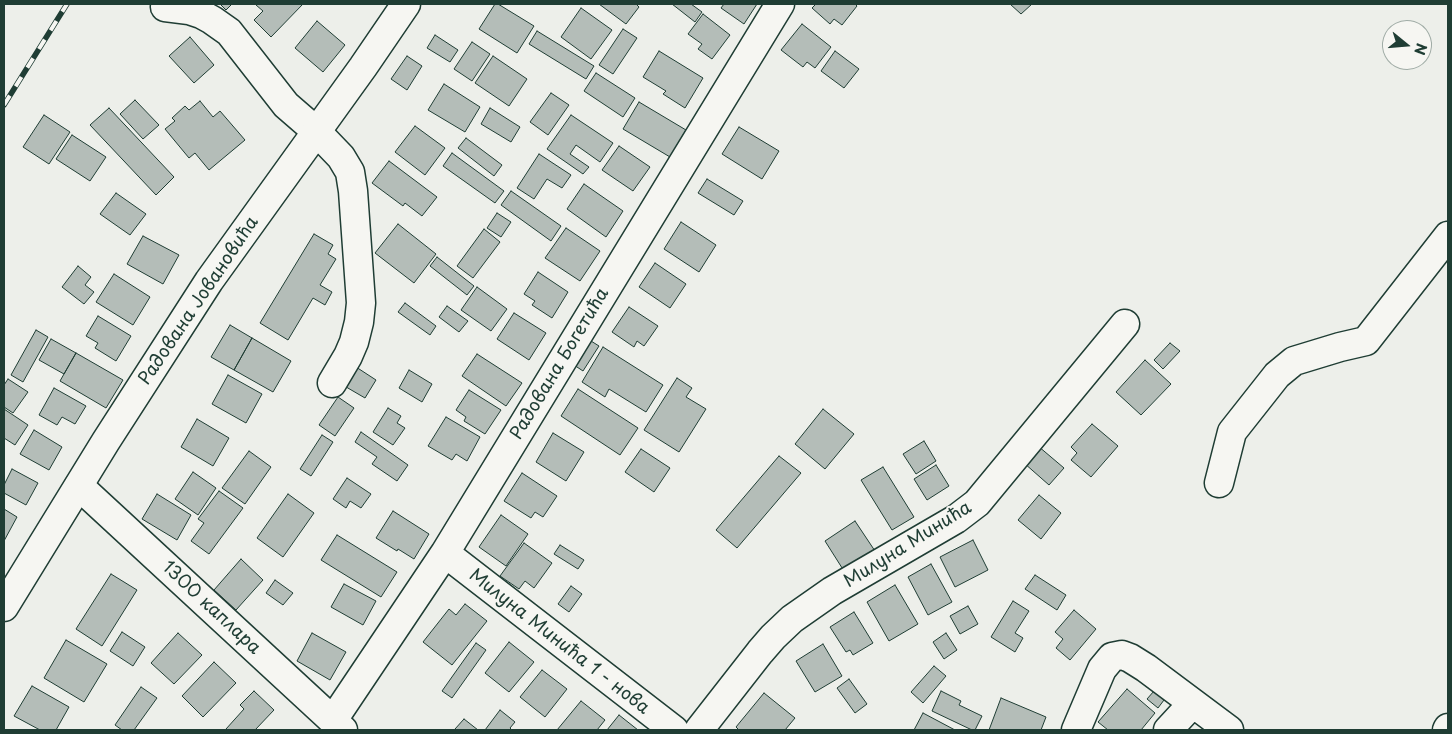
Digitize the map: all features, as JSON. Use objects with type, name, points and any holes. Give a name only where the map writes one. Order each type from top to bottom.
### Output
[{"type":"street","name":"Радована Јовановића","points":[[4,607],[209,281],[406,4]]},
{"type":"street","name":"Радована Богетића","points":[[338,725],[780,4]]},
{"type":"street","points":[[165,7],[195,12],[223,27],[286,105],[341,157],[350,172],[361,303],[354,342],[332,383]]},
{"type":"street","points":[[1219,484],[1232,432],[1277,375],[1294,360],[1366,341],[1448,236]]},
{"type":"street","name":"Милуна Минића","points":[[699,730],[764,647],[792,619],[832,591],[956,519],[977,503],[1125,324]]},
{"type":"street","name":"1300 каплара","points":[[79,486],[338,725]]},
{"type":"street","name":"Милуна Минића 1 - нова","points":[[445,553],[674,730]]},
{"type":"street","points":[[1076,730],[1102,669],[1112,657],[1122,655],[1146,668],[1229,730]]},
{"type":"street","points":[[1168,730],[1192,704]]},
{"type":"building","points":[[220,4],[232,4],[226,10]]},
{"type":"building","points":[[257,4],[303,4],[271,37],[254,20],[263,11]]},
{"type":"building","points":[[495,4],[534,26],[517,53],[479,29]]},
{"type":"building","points":[[599,4],[636,4],[639,7],[626,24]]},
{"type":"building","points":[[672,4],[691,4],[702,12],[695,22]]},
{"type":"building","points":[[724,4],[757,4],[744,24],[721,8]]},
{"type":"building","points":[[816,4],[855,4],[857,6],[842,25],[834,19],[830,24],[812,8]]},
{"type":"building","points":[[1010,4],[1032,4],[1021,14]]},
{"type":"building","points":[[581,8],[612,30],[591,59],[561,37]]},
{"type":"building","points":[[703,14],[730,35],[712,59],[698,49],[702,44],[688,34]]},
{"type":"building","points":[[317,21],[345,45],[323,72],[295,48]]},
{"type":"building","points":[[802,24],[831,47],[815,68],[807,62],[803,67],[781,50]]},
{"type":"building","points":[[623,29],[637,38],[613,74],[599,65]]},
{"type":"building","points":[[537,31],[594,66],[586,79],[529,44]]},
{"type":"building","points":[[435,35],[458,50],[450,62],[427,48]]},
{"type":"building","points":[[190,37],[214,65],[194,83],[169,56]]},
{"type":"building","points":[[472,42],[490,54],[472,81],[454,69]]},
{"type":"building","points":[[659,51],[703,78],[685,108],[663,94],[666,91],[643,77]]},
{"type":"building","points":[[835,51],[859,69],[844,88],[821,71]]},
{"type":"building","points":[[407,56],[422,66],[407,90],[391,79]]},
{"type":"building","points":[[493,56],[527,79],[509,106],[475,83]]},
{"type":"building","points":[[596,73],[635,98],[623,117],[584,91]]},
{"type":"building","points":[[444,84],[480,107],[465,132],[428,110]]},
{"type":"building","points":[[551,93],[569,105],[548,135],[530,122]]},
{"type":"building","points":[[135,100],[159,125],[143,139],[120,114]]},
{"type":"building","points":[[200,101],[213,117],[220,111],[245,140],[209,170],[195,153],[189,158],[165,129],[175,121],[172,118],[185,106],[189,110]]},
{"type":"building","points":[[639,102],[686,130],[670,157],[623,129]]},
{"type":"building","points":[[109,108],[174,177],[156,195],[90,125]]},
{"type":"building","points":[[490,108],[520,127],[511,142],[481,124]]},
{"type":"building","points":[[44,115],[70,132],[49,164],[23,147]]},
{"type":"building","points":[[571,115],[613,143],[600,162],[576,145],[570,154],[589,167],[583,174],[547,149]]},
{"type":"building","points":[[415,126],[445,148],[425,175],[395,152]]},
{"type":"building","points":[[739,127],[779,151],[762,179],[722,154]]},
{"type":"building","points":[[72,135],[106,157],[90,181],[56,159]]},
{"type":"building","points":[[466,138],[502,165],[494,176],[458,148]]},
{"type":"building","points":[[619,146],[650,167],[633,191],[602,170]]},
{"type":"building","points":[[452,153],[504,191],[495,203],[443,166]]},
{"type":"building","points":[[539,154],[571,175],[562,188],[547,179],[534,199],[517,188]]},
{"type":"building","points":[[389,161],[437,197],[422,216],[405,203],[403,206],[372,183]]},
{"type":"building","points":[[707,179],[743,201],[734,215],[698,193]]},
{"type":"building","points":[[584,184],[623,211],[606,237],[567,209]]},
{"type":"building","points":[[511,191],[561,226],[551,241],[501,205]]},
{"type":"building","points":[[116,193],[146,214],[130,235],[100,214]]},
{"type":"building","points":[[497,213],[511,222],[501,237],[487,228]]},
{"type":"building","points":[[681,222],[716,245],[699,272],[664,249]]},
{"type":"building","points":[[398,224],[436,254],[414,283],[375,253]]},
{"type":"building","points":[[566,228],[600,251],[580,281],[545,258]]},
{"type":"building","points":[[484,229],[500,242],[473,278],[457,266]]},
{"type":"building","points":[[314,234],[333,245],[328,254],[336,259],[320,285],[332,292],[325,305],[313,298],[288,340],[260,323]]},
{"type":"building","points":[[143,236],[179,255],[163,284],[127,264]]},
{"type":"building","points":[[437,257],[474,286],[467,295],[430,266]]},
{"type":"building","points":[[655,263],[686,284],[670,308],[639,287]]},
{"type":"building","points":[[78,266],[91,277],[85,285],[94,292],[84,304],[62,287]]},
{"type":"building","points":[[538,272],[568,292],[552,318],[532,305],[535,301],[524,294]]},
{"type":"building","points":[[114,274],[150,297],[133,325],[96,302]]},
{"type":"building","points":[[477,287],[507,309],[491,331],[461,310]]},
{"type":"building","points":[[405,303],[436,326],[430,335],[398,312]]},
{"type":"building","points":[[447,306],[468,321],[459,332],[439,317]]},
{"type":"building","points":[[629,307],[658,326],[644,346],[637,341],[634,347],[612,332]]},
{"type":"building","points":[[514,313],[546,333],[529,360],[497,339]]},
{"type":"building","points":[[98,316],[131,336],[116,361],[95,348],[98,343],[86,336]]},
{"type":"building","points":[[230,325],[252,338],[234,370],[211,357]]},
{"type":"building","points":[[36,330],[48,337],[23,382],[11,375]]},
{"type":"building","points":[[252,338],[291,361],[273,392],[234,370]]},
{"type":"building","points":[[51,339],[76,353],[64,374],[39,360]]},
{"type":"building","points":[[591,341],[599,346],[583,371],[574,365]]},
{"type":"building","points":[[1170,343],[1180,351],[1163,369],[1154,360]]},
{"type":"building","points":[[603,347],[663,385],[646,412],[609,389],[605,397],[582,382]]},
{"type":"building","points":[[76,353],[123,380],[106,408],[60,381]]},
{"type":"building","points":[[477,354],[522,383],[506,406],[462,376]]},
{"type":"building","points":[[1145,360],[1171,384],[1141,415],[1116,392]]},
{"type":"building","points":[[353,365],[376,380],[365,398],[341,384]]},
{"type":"building","points":[[409,370],[432,384],[422,402],[399,388]]},
{"type":"building","points":[[228,375],[262,394],[246,423],[212,404]]},
{"type":"building","points":[[677,378],[692,388],[686,397],[706,409],[679,452],[644,430]]},
{"type":"building","points":[[8,379],[28,392],[13,413],[4,407],[4,385]]},
{"type":"building","points":[[54,388],[86,406],[75,424],[62,417],[57,425],[39,415]]},
{"type":"building","points":[[578,389],[638,428],[620,455],[561,416]]},
{"type":"building","points":[[469,390],[501,410],[485,434],[464,421],[466,417],[456,410]]},
{"type":"building","points":[[338,397],[354,408],[335,436],[319,425]]},
{"type":"building","points":[[388,408],[401,416],[397,423],[405,428],[393,445],[373,432]]},
{"type":"building","points":[[4,409],[28,425],[15,445],[4,438]]},
{"type":"building","points":[[823,409],[854,434],[825,469],[795,444]]},
{"type":"building","points":[[446,417],[480,437],[467,461],[456,454],[452,460],[428,446]]},
{"type":"building","points":[[197,419],[229,438],[213,466],[181,447]]},
{"type":"building","points":[[1092,424],[1118,446],[1091,477],[1071,460],[1077,453],[1071,447]]},
{"type":"building","points":[[34,430],[62,447],[49,470],[20,454]]},
{"type":"building","points":[[361,432],[408,465],[397,481],[372,464],[377,457],[355,442]]},
{"type":"building","points":[[553,433],[584,452],[566,481],[536,462]]},
{"type":"building","points":[[322,435],[333,442],[311,476],[300,469]]},
{"type":"building","points":[[924,441],[936,461],[916,474],[903,454]]},
{"type":"building","points":[[1038,446],[1064,468],[1049,485],[1024,463]]},
{"type":"building","points":[[641,449],[670,468],[654,492],[625,472]]},
{"type":"building","points":[[249,451],[271,467],[245,504],[222,488]]},
{"type":"building","points":[[779,456],[801,473],[737,548],[716,530]]},
{"type":"building","points":[[936,465],[949,486],[927,500],[914,479]]},
{"type":"building","points":[[883,467],[914,517],[892,530],[861,480]]},
{"type":"building","points":[[12,469],[38,483],[26,505],[4,493],[4,485]]},
{"type":"building","points":[[193,472],[216,488],[198,515],[175,499]]},
{"type":"building","points":[[522,473],[557,496],[543,517],[535,512],[531,518],[504,501]]},
{"type":"building","points":[[347,478],[371,494],[361,508],[350,501],[346,508],[333,499]]},
{"type":"building","points":[[219,491],[243,508],[209,554],[191,541],[204,523],[198,519]]},
{"type":"building","points":[[157,494],[191,515],[177,540],[142,519]]},
{"type":"building","points":[[288,494],[314,513],[283,557],[257,538]]},
{"type":"building","points":[[1039,495],[1061,513],[1041,539],[1018,520]]},
{"type":"building","points":[[4,509],[17,517],[4,541]]},
{"type":"building","points":[[393,511],[429,534],[414,559],[376,538]]},
{"type":"building","points":[[501,515],[528,534],[506,566],[479,547]]},
{"type":"building","points":[[855,521],[875,551],[844,571],[825,541]]},
{"type":"building","points":[[337,535],[397,572],[381,597],[321,560]]},
{"type":"building","points":[[973,540],[988,570],[955,587],[940,557]]},
{"type":"building","points":[[524,543],[552,563],[534,588],[525,581],[519,589],[500,576]]},
{"type":"building","points":[[560,545],[584,560],[578,569],[554,554]]},
{"type":"building","points":[[241,559],[263,580],[236,610],[214,590]]},
{"type":"building","points":[[931,564],[952,602],[928,615],[908,577]]},
{"type":"building","points":[[111,574],[137,590],[102,646],[76,629]]},
{"type":"building","points":[[1035,575],[1066,595],[1057,610],[1025,589]]},
{"type":"building","points":[[275,580],[293,593],[283,605],[266,593]]},
{"type":"building","points":[[344,584],[376,601],[363,625],[331,607]]},
{"type":"building","points":[[895,585],[918,624],[889,641],[867,602]]},
{"type":"building","points":[[571,586],[582,594],[569,612],[558,604]]},
{"type":"building","points":[[1013,601],[1029,611],[1015,633],[1023,638],[1015,652],[991,637]]},
{"type":"building","points":[[465,604],[487,621],[452,665],[423,642],[449,609],[456,615]]},
{"type":"building","points":[[968,606],[978,624],[960,634],[950,616]]},
{"type":"building","points":[[1074,610],[1096,629],[1070,660],[1056,648],[1063,639],[1055,632]]},
{"type":"building","points":[[854,612],[873,643],[853,655],[850,650],[846,652],[830,627]]},
{"type":"building","points":[[122,632],[145,647],[133,666],[110,651]]},
{"type":"building","points":[[178,633],[202,655],[174,684],[151,663]]},
{"type":"building","points":[[312,633],[346,652],[330,680],[297,661]]},
{"type":"building","points":[[946,633],[957,650],[944,659],[933,642]]},
{"type":"building","points":[[66,640],[107,664],[84,702],[44,678]]},
{"type":"building","points":[[509,642],[534,662],[509,692],[485,673]]},
{"type":"building","points":[[476,643],[486,650],[452,698],[442,691]]},
{"type":"building","points":[[823,644],[842,676],[815,692],[796,661]]},
{"type":"building","points":[[214,662],[236,683],[203,717],[182,696]]},
{"type":"building","points":[[934,666],[946,676],[923,703],[911,692]]},
{"type":"building","points":[[542,670],[567,689],[545,717],[520,697]]},
{"type":"building","points":[[849,679],[867,704],[855,713],[837,688]]},
{"type":"building","points":[[32,686],[69,707],[56,730],[40,730],[14,716]]},
{"type":"building","points":[[141,687],[157,698],[134,730],[122,730],[115,725]]},
{"type":"building","points":[[1127,689],[1155,713],[1141,730],[1108,730],[1098,722]]},
{"type":"building","points":[[254,691],[274,710],[255,730],[227,730],[244,709],[240,705]]},
{"type":"building","points":[[941,691],[961,701],[959,705],[982,716],[975,730],[932,711]]},
{"type":"building","points":[[1154,691],[1164,700],[1158,708],[1147,699]]},
{"type":"building","points":[[764,693],[795,718],[785,730],[739,730],[736,727]]},
{"type":"building","points":[[1001,698],[1046,717],[1041,730],[989,730]]},
{"type":"building","points":[[581,701],[605,720],[597,730],[557,730]]},
{"type":"building","points":[[500,710],[515,722],[510,728],[512,730],[485,730]]},
{"type":"building","points":[[923,713],[955,730],[914,730]]},
{"type":"building","points":[[619,715],[638,730],[607,730]]},
{"type":"building","points":[[464,719],[478,730],[455,729]]},
{"type":"railway","points":[[4,105],[67,4]]}]
